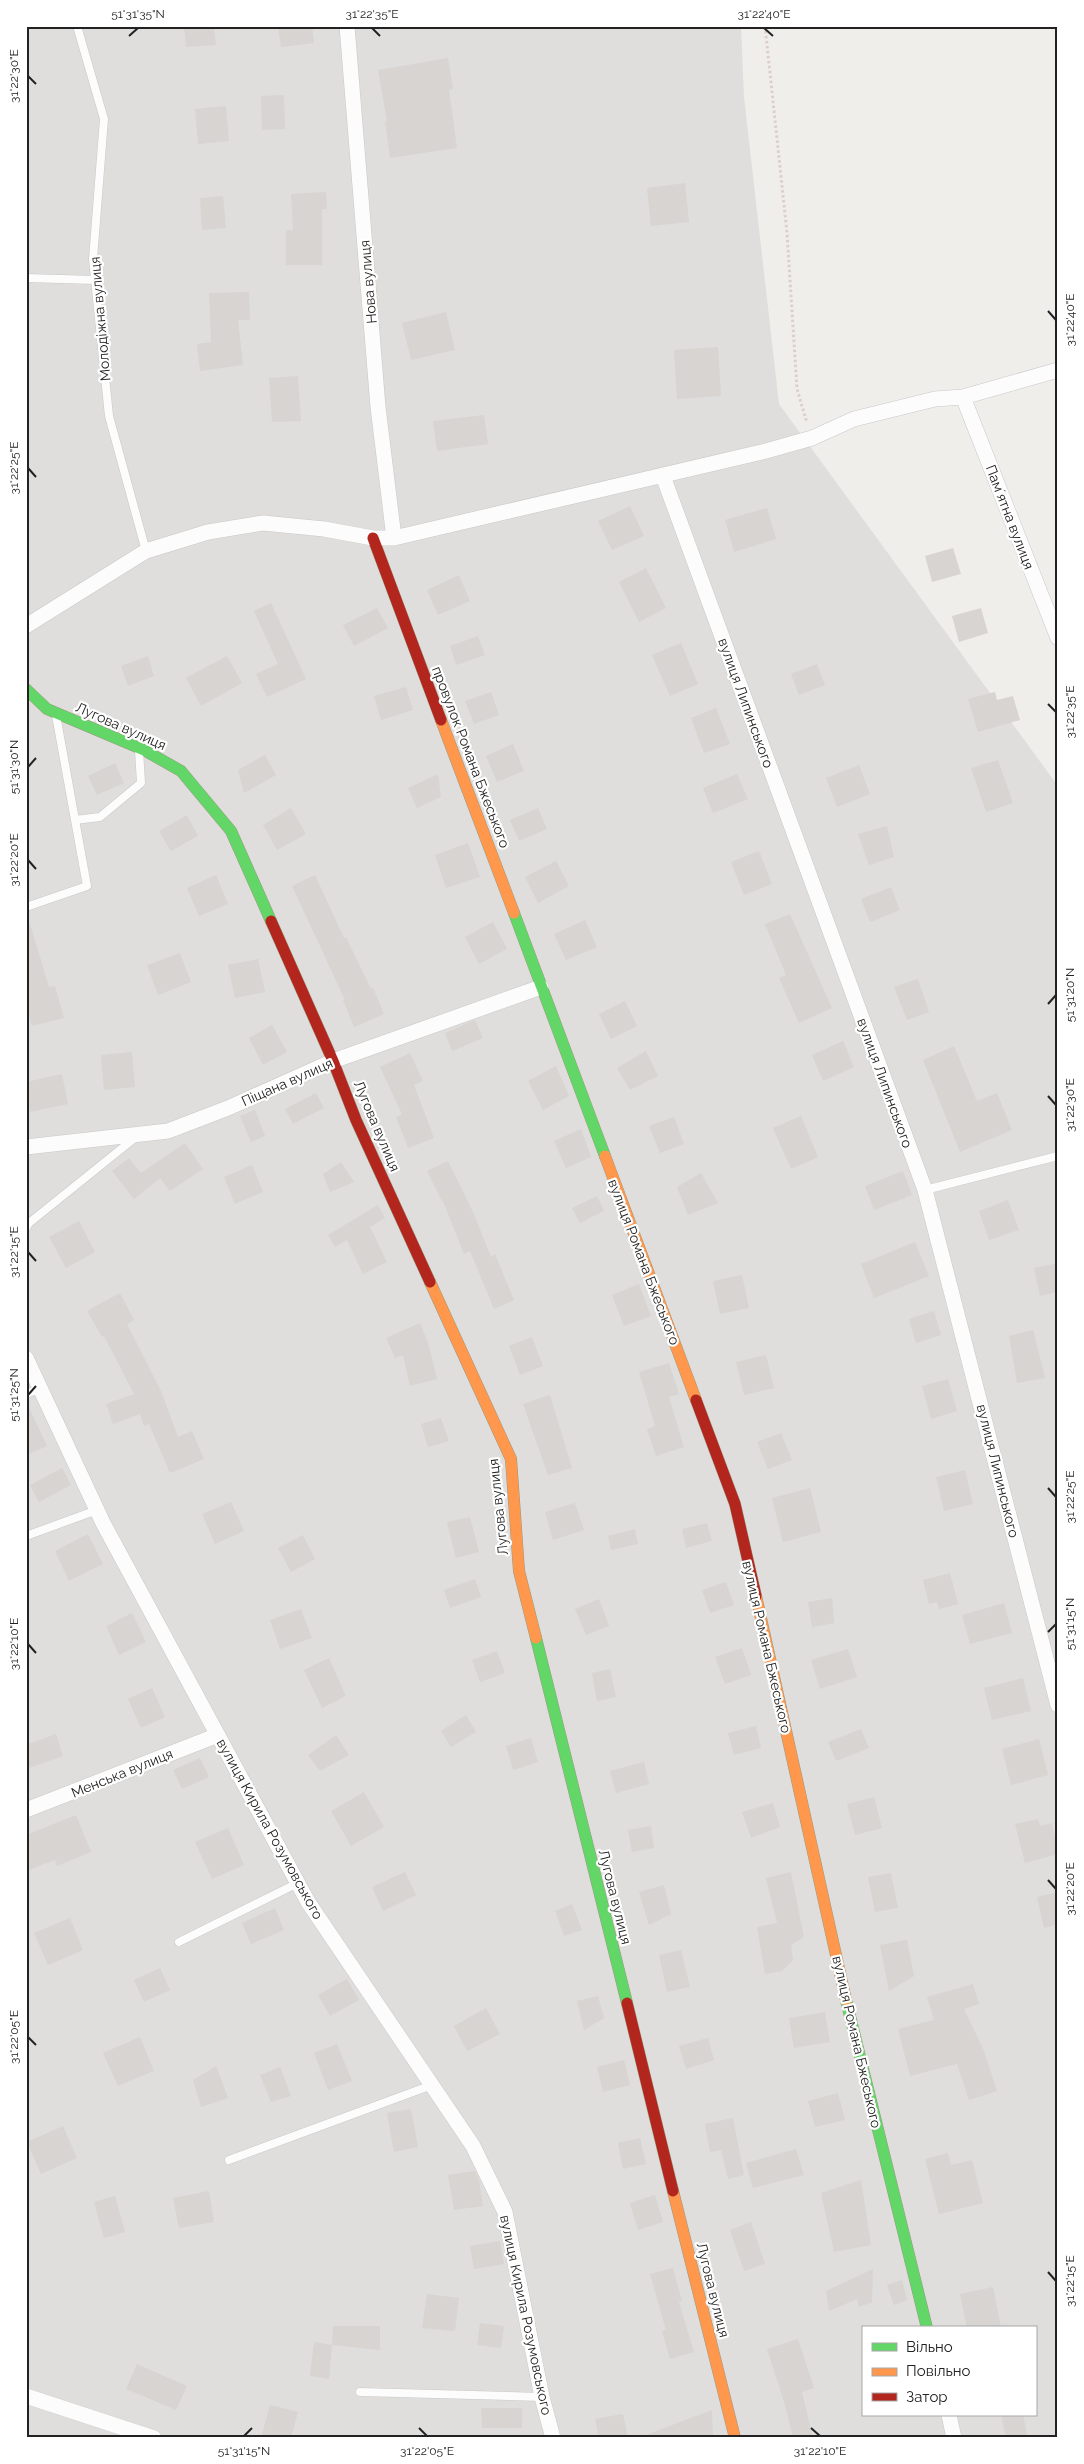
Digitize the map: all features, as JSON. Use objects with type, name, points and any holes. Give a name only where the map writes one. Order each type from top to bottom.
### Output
[{"type":"street","name":"Нова вулиця","points":[[347,26],[378,407],[394,538]]},
{"type":"street","points":[[26,626],[146,551],[208,532],[263,523],[324,529],[373,538],[394,538],[663,476],[812,438],[854,420],[935,399],[963,397],[1058,370]]},
{"type":"street","name":"Памʼятна вулиця","points":[[963,397],[1058,638]]},
{"type":"street","name":"вулиця Липинського","points":[[663,476],[925,1190],[1058,1705]]},
{"type":"street","name":"провулок Романа Бжеського","points":[[373,538],[541,987]]},
{"type":"street","name":"Лугова вулиця","points":[[26,688],[47,709],[56,714],[139,748],[181,772],[230,831],[333,1061],[356,1120],[510,1459],[519,1571],[735,2438]]},
{"type":"street","name":"Піщана вулиця","points":[[26,1147],[140,1134],[176,1127],[228,1108],[333,1061],[541,987]]},
{"type":"street","name":"вулиця Романа Бжеського","points":[[541,987],[735,1504],[864,2078],[926,2326]]},
{"type":"street","name":"вулиця Кирила Розумовського","points":[[26,1358],[97,1510],[308,1902],[473,2146],[505,2212],[542,2397],[553,2438]]},
{"type":"street","name":"Менська вулиця","points":[[26,1810],[218,1735]]},
{"type":"street","points":[[26,2396],[154,2438]]},
{"type":"street","points":[[949,2416],[954,2438]]},
{"type":"lane","name":"Молодіжна вулиця","points":[[77,26],[104,119],[93,259],[109,416],[146,551]]},
{"type":"lane","points":[[26,278],[95,280]]},
{"type":"lane","points":[[26,907],[87,886],[56,714]]},
{"type":"lane","points":[[75,820],[100,817],[141,783],[139,748]]},
{"type":"lane","points":[[26,1228],[28,1223],[140,1134]]},
{"type":"lane","points":[[925,1190],[1058,1156]]},
{"type":"lane","points":[[26,1394],[41,1388]]},
{"type":"lane","points":[[26,1536],[97,1510]]},
{"type":"lane","points":[[179,1942],[298,1883]]},
{"type":"lane","points":[[229,2160],[432,2085]]},
{"type":"lane","points":[[360,2392],[542,2397]]},
{"type":"path","points":[[765,26],[787,233],[797,389],[812,438]]},
{"type":"shaded area","points":[[26,26],[741,26],[744,97],[779,404],[1058,786],[1058,2438],[26,2438]]},
{"type":"building","points":[[184,26],[214,26],[216,45],[186,47]]},
{"type":"building","points":[[278,26],[312,26],[314,43],[281,47]]},
{"type":"building","points":[[448,58],[453,89],[449,90],[457,148],[390,158],[385,121],[387,121],[378,70]]},
{"type":"building","points":[[284,95],[285,129],[262,130],[261,96]]},
{"type":"building","points":[[226,106],[229,141],[198,144],[195,109]]},
{"type":"building","points":[[685,183],[689,222],[651,226],[647,188]]},
{"type":"building","points":[[326,192],[327,209],[322,209],[322,265],[286,265],[286,230],[293,230],[291,194]]},
{"type":"building","points":[[223,196],[226,228],[202,230],[200,198]]},
{"type":"building","points":[[249,292],[250,320],[238,320],[243,365],[200,371],[197,344],[211,342],[209,293]]},
{"type":"building","points":[[446,312],[455,350],[411,360],[402,323]]},
{"type":"building","points":[[718,347],[721,396],[677,399],[674,350]]},
{"type":"building","points":[[298,376],[301,421],[272,422],[269,378]]},
{"type":"building","points":[[484,415],[488,444],[437,451],[433,421]]},
{"type":"building","points":[[630,506],[644,536],[612,550],[598,521]]},
{"type":"building","points":[[767,508],[776,539],[734,552],[725,520]]},
{"type":"building","points":[[953,548],[961,574],[932,582],[925,556]]},
{"type":"building","points":[[646,568],[666,608],[639,622],[619,582]]},
{"type":"building","points":[[459,575],[470,601],[438,615],[427,590]]},
{"type":"building","points":[[271,603],[306,679],[267,697],[256,674],[278,664],[254,611]]},
{"type":"building","points":[[377,608],[388,628],[354,646],[343,625]]},
{"type":"building","points":[[981,608],[988,633],[959,642],[952,616]]},
{"type":"building","points":[[478,636],[485,655],[456,665],[450,646]]},
{"type":"building","points":[[681,643],[698,684],[670,696],[652,655]]},
{"type":"building","points":[[148,656],[154,676],[128,686],[121,666]]},
{"type":"building","points":[[227,656],[242,683],[201,706],[186,678]]},
{"type":"building","points":[[817,664],[825,685],[799,695],[791,674]]},
{"type":"building","points":[[406,687],[413,710],[381,720],[374,696]]},
{"type":"building","points":[[491,692],[499,715],[474,724],[465,701]]},
{"type":"building","points":[[995,692],[997,700],[1013,696],[1020,720],[978,732],[968,699]]},
{"type":"building","points":[[716,708],[730,744],[704,753],[691,718]]},
{"type":"building","points":[[513,744],[524,771],[497,782],[486,756]]},
{"type":"building","points":[[265,755],[276,775],[244,793],[238,770]]},
{"type":"building","points":[[998,760],[1013,803],[986,812],[971,768]]},
{"type":"building","points":[[115,763],[124,783],[97,795],[88,776]]},
{"type":"building","points":[[859,765],[870,794],[837,807],[826,778]]},
{"type":"building","points":[[438,774],[441,797],[417,808],[408,788]]},
{"type":"building","points":[[737,774],[748,799],[713,813],[703,788]]},
{"type":"building","points":[[291,808],[306,834],[277,850],[263,825]]},
{"type":"building","points":[[538,808],[547,829],[519,841],[510,820]]},
{"type":"building","points":[[187,815],[198,836],[171,851],[159,831]]},
{"type":"building","points":[[887,826],[894,857],[869,865],[858,834]]},
{"type":"building","points":[[468,843],[480,877],[446,888],[435,855]]},
{"type":"building","points":[[759,851],[772,884],[744,895],[731,862]]},
{"type":"building","points":[[556,861],[569,886],[538,903],[525,877]]},
{"type":"building","points":[[216,875],[228,904],[199,916],[187,888]]},
{"type":"building","points":[[315,875],[344,938],[346,937],[371,989],[373,988],[384,1014],[354,1027],[343,1000],[345,1000],[292,886]]},
{"type":"building","points":[[891,887],[900,910],[870,922],[861,899]]},
{"type":"building","points":[[790,914],[832,1008],[799,1023],[779,978],[786,975],[765,924]]},
{"type":"building","points":[[585,920],[597,947],[566,960],[554,934]]},
{"type":"building","points":[[493,922],[507,949],[479,964],[465,937]]},
{"type":"building","points":[[26,924],[30,924],[49,987],[55,986],[64,1018],[32,1026],[26,1004]]},
{"type":"building","points":[[180,953],[191,982],[158,995],[147,965]]},
{"type":"building","points":[[258,959],[265,992],[235,998],[228,965]]},
{"type":"building","points":[[918,979],[929,1012],[907,1020],[894,987]]},
{"type":"building","points":[[625,1001],[637,1026],[611,1039],[599,1014]]},
{"type":"building","points":[[475,1020],[483,1038],[452,1051],[445,1033]]},
{"type":"building","points":[[272,1025],[287,1052],[263,1065],[249,1038]]},
{"type":"building","points":[[843,1041],[854,1067],[823,1081],[812,1055]]},
{"type":"building","points":[[954,1046],[977,1101],[997,1093],[1012,1130],[960,1152],[923,1060]]},
{"type":"building","points":[[646,1051],[658,1076],[630,1090],[617,1068]]},
{"type":"building","points":[[132,1052],[135,1087],[104,1090],[101,1055]]},
{"type":"building","points":[[410,1053],[423,1081],[414,1085],[434,1138],[408,1148],[396,1117],[402,1114],[380,1067]]},
{"type":"building","points":[[556,1066],[569,1096],[543,1110],[528,1081]]},
{"type":"building","points":[[62,1074],[68,1104],[30,1112],[26,1082]]},
{"type":"building","points":[[316,1093],[324,1108],[293,1124],[285,1109]]},
{"type":"building","points":[[255,1110],[265,1136],[251,1142],[240,1116]]},
{"type":"building","points":[[801,1116],[818,1157],[791,1169],[773,1128]]},
{"type":"building","points":[[674,1117],[684,1144],[660,1153],[649,1126]]},
{"type":"building","points":[[581,1129],[591,1157],[566,1168],[554,1141]]},
{"type":"building","points":[[185,1143],[203,1169],[170,1191],[160,1178],[134,1199],[112,1171],[129,1158],[141,1173]]},
{"type":"building","points":[[448,1161],[473,1212],[491,1257],[495,1254],[514,1300],[494,1309],[470,1251],[464,1254],[443,1201],[427,1171]]},
{"type":"building","points":[[341,1162],[354,1182],[330,1192],[323,1174]]},
{"type":"building","points":[[252,1165],[263,1192],[235,1204],[224,1177]]},
{"type":"building","points":[[903,1171],[912,1195],[874,1210],[865,1186]]},
{"type":"building","points":[[701,1173],[718,1203],[688,1215],[677,1187]]},
{"type":"building","points":[[597,1196],[604,1211],[580,1223],[572,1208]]},
{"type":"building","points":[[1008,1200],[1019,1230],[989,1240],[979,1211]]},
{"type":"building","points":[[378,1205],[385,1218],[370,1227],[387,1262],[363,1274],[347,1240],[335,1247],[328,1235]]},
{"type":"building","points":[[79,1221],[95,1252],[66,1268],[49,1237]]},
{"type":"building","points":[[915,1242],[929,1276],[874,1298],[861,1264]]},
{"type":"building","points":[[1058,1263],[1058,1292],[1040,1296],[1034,1268]]},
{"type":"building","points":[[742,1275],[749,1308],[720,1314],[713,1281]]},
{"type":"building","points":[[639,1284],[651,1316],[624,1326],[612,1295]]},
{"type":"building","points":[[120,1293],[134,1320],[127,1324],[161,1391],[178,1437],[192,1431],[204,1459],[170,1473],[149,1424],[144,1426],[140,1414],[113,1424],[106,1404],[134,1394],[104,1336],[102,1337],[87,1311]]},
{"type":"building","points":[[934,1311],[941,1335],[916,1343],[909,1319]]},
{"type":"building","points":[[420,1323],[428,1343],[437,1379],[410,1386],[403,1355],[395,1358],[386,1338]]},
{"type":"building","points":[[1033,1330],[1045,1378],[1017,1383],[1009,1336]]},
{"type":"building","points":[[532,1337],[543,1366],[520,1375],[509,1346]]},
{"type":"building","points":[[766,1355],[774,1388],[744,1395],[736,1362]]},
{"type":"building","points":[[669,1363],[679,1394],[669,1397],[684,1447],[656,1456],[647,1429],[655,1426],[639,1372]]},
{"type":"building","points":[[948,1379],[957,1411],[931,1419],[922,1386]]},
{"type":"building","points":[[550,1395],[572,1468],[548,1475],[523,1404]]},
{"type":"building","points":[[26,1401],[47,1446],[26,1455]]},
{"type":"building","points":[[441,1418],[449,1441],[428,1447],[421,1424]]},
{"type":"building","points":[[781,1433],[792,1460],[768,1469],[757,1442]]},
{"type":"building","points":[[62,1468],[71,1485],[39,1502],[30,1485]]},
{"type":"building","points":[[965,1470],[973,1504],[944,1511],[936,1477]]},
{"type":"building","points":[[810,1488],[821,1532],[783,1542],[772,1498]]},
{"type":"building","points":[[231,1502],[244,1531],[215,1544],[202,1514]]},
{"type":"building","points":[[575,1503],[584,1530],[553,1540],[545,1512]]},
{"type":"building","points":[[470,1517],[479,1552],[456,1558],[447,1522]]},
{"type":"building","points":[[707,1523],[712,1541],[686,1548],[682,1529]]},
{"type":"building","points":[[635,1529],[638,1544],[611,1550],[608,1536]]},
{"type":"building","points":[[88,1534],[103,1564],[69,1581],[55,1551]]},
{"type":"building","points":[[303,1535],[315,1559],[291,1572],[278,1548]]},
{"type":"building","points":[[950,1573],[958,1604],[939,1609],[937,1602],[929,1604],[923,1580]]},
{"type":"building","points":[[475,1579],[481,1597],[450,1608],[444,1590]]},
{"type":"building","points":[[726,1582],[734,1605],[710,1613],[702,1590]]},
{"type":"building","points":[[832,1598],[834,1623],[812,1627],[808,1602]]},
{"type":"building","points":[[599,1599],[609,1626],[586,1635],[575,1609]]},
{"type":"building","points":[[1004,1603],[1012,1633],[970,1644],[962,1615]]},
{"type":"building","points":[[301,1609],[312,1638],[280,1649],[270,1620]]},
{"type":"building","points":[[132,1613],[146,1642],[119,1655],[106,1626]]},
{"type":"building","points":[[742,1648],[751,1675],[725,1684],[715,1657]]},
{"type":"building","points":[[848,1649],[857,1677],[820,1689],[811,1660]]},
{"type":"building","points":[[497,1651],[505,1673],[480,1682],[472,1660]]},
{"type":"building","points":[[329,1658],[346,1696],[322,1708],[304,1670]]},
{"type":"building","points":[[610,1669],[616,1697],[597,1701],[592,1673]]},
{"type":"building","points":[[1023,1678],[1031,1711],[992,1720],[984,1688]]},
{"type":"building","points":[[152,1688],[165,1717],[141,1728],[128,1699]]},
{"type":"building","points":[[466,1715],[476,1732],[451,1747],[441,1731]]},
{"type":"building","points":[[756,1726],[761,1748],[734,1755],[728,1733]]},
{"type":"building","points":[[861,1729],[869,1748],[836,1761],[828,1742]]},
{"type":"building","points":[[56,1734],[63,1756],[26,1769],[26,1745]]},
{"type":"building","points":[[336,1735],[349,1755],[320,1771],[308,1755]]},
{"type":"building","points":[[531,1738],[538,1762],[513,1770],[506,1746]]},
{"type":"building","points":[[1039,1739],[1048,1775],[1011,1785],[1002,1749]]},
{"type":"building","points":[[200,1758],[209,1777],[182,1789],[173,1770]]},
{"type":"building","points":[[644,1762],[649,1784],[616,1793],[610,1771]]},
{"type":"building","points":[[364,1792],[384,1827],[351,1846],[331,1811]]},
{"type":"building","points":[[874,1797],[882,1828],[855,1835],[847,1804]]},
{"type":"building","points":[[773,1803],[780,1827],[751,1838],[742,1812]]},
{"type":"building","points":[[76,1815],[91,1852],[57,1866],[55,1860],[26,1871],[26,1835]]},
{"type":"building","points":[[1038,1819],[1040,1826],[1052,1823],[1058,1854],[1025,1863],[1015,1824]]},
{"type":"building","points":[[651,1826],[654,1848],[632,1852],[628,1830]]},
{"type":"building","points":[[228,1828],[244,1865],[212,1879],[195,1842]]},
{"type":"building","points":[[405,1872],[416,1895],[383,1911],[372,1887]]},
{"type":"building","points":[[791,1872],[804,1937],[791,1945],[793,1960],[782,1971],[765,1974],[757,1927],[777,1923],[766,1878]]},
{"type":"building","points":[[891,1873],[898,1908],[875,1912],[868,1877]]},
{"type":"building","points":[[664,1885],[671,1914],[649,1925],[639,1892]]},
{"type":"building","points":[[1058,1892],[1058,1924],[1044,1928],[1037,1897]]},
{"type":"building","points":[[572,1904],[582,1930],[564,1936],[555,1911]]},
{"type":"building","points":[[275,1908],[284,1930],[251,1944],[242,1923]]},
{"type":"building","points":[[70,1918],[83,1950],[48,1965],[34,1933]]},
{"type":"building","points":[[907,1940],[914,1976],[889,1991],[880,1945]]},
{"type":"building","points":[[681,1950],[690,1987],[667,1992],[659,1955]]},
{"type":"building","points":[[160,1968],[170,1990],[144,2002],[134,1980]]},
{"type":"building","points":[[347,1979],[359,2000],[330,2016],[318,1995]]},
{"type":"building","points":[[973,1984],[979,2004],[964,2009],[984,2051],[997,2091],[969,2100],[957,2064],[910,2076],[898,2029],[934,2020],[927,1997]]},
{"type":"building","points":[[598,1996],[604,2018],[584,2030],[577,2001]]},
{"type":"building","points":[[486,2008],[500,2034],[467,2051],[454,2026]]},
{"type":"building","points":[[825,2012],[830,2042],[794,2048],[789,2018]]},
{"type":"building","points":[[140,2037],[154,2071],[118,2086],[103,2053]]},
{"type":"building","points":[[708,2038],[714,2060],[686,2069],[679,2046]]},
{"type":"building","points":[[337,2044],[352,2081],[328,2090],[314,2053]]},
{"type":"building","points":[[624,2060],[630,2085],[603,2092],[597,2067]]},
{"type":"building","points":[[216,2066],[228,2098],[201,2107],[193,2080]]},
{"type":"building","points":[[280,2067],[291,2096],[271,2102],[260,2075]]},
{"type":"building","points":[[838,2093],[845,2120],[815,2127],[808,2101]]},
{"type":"building","points":[[411,2109],[418,2147],[394,2152],[387,2113]]},
{"type":"building","points":[[733,2118],[744,2175],[728,2179],[721,2150],[710,2152],[705,2124]]},
{"type":"building","points":[[63,2126],[77,2158],[41,2174],[27,2142]]},
{"type":"building","points":[[640,2138],[646,2164],[623,2169],[618,2143]]},
{"type":"building","points":[[796,2149],[804,2175],[753,2188],[746,2163]]},
{"type":"building","points":[[948,2153],[951,2165],[972,2160],[983,2203],[939,2214],[925,2159]]},
{"type":"building","points":[[475,2171],[479,2180],[483,2206],[454,2210],[448,2175]]},
{"type":"building","points":[[861,2180],[871,2245],[834,2252],[821,2193]]},
{"type":"building","points":[[209,2191],[214,2222],[179,2228],[173,2198]]},
{"type":"building","points":[[655,2195],[663,2222],[638,2230],[630,2203]]},
{"type":"building","points":[[115,2196],[125,2232],[104,2238],[94,2202]]},
{"type":"building","points":[[751,2222],[765,2264],[744,2271],[730,2230]]},
{"type":"building","points":[[500,2241],[504,2264],[474,2269],[470,2246]]},
{"type":"building","points":[[673,2268],[682,2301],[679,2302],[694,2352],[670,2359],[662,2331],[666,2330],[650,2274]]},
{"type":"building","points":[[873,2269],[872,2302],[859,2307],[857,2299],[829,2311],[826,2291]]},
{"type":"building","points":[[902,2280],[907,2300],[894,2305],[887,2285]]},
{"type":"building","points":[[993,2287],[1001,2326],[967,2326],[960,2294]]},
{"type":"building","points":[[427,2294],[459,2298],[455,2331],[422,2328]]},
{"type":"building","points":[[480,2323],[504,2326],[501,2348],[477,2345]]},
{"type":"building","points":[[333,2326],[380,2326],[380,2350],[332,2345]]},
{"type":"building","points":[[798,2339],[814,2388],[802,2392],[813,2438],[793,2438],[785,2405],[767,2349]]},
{"type":"building","points":[[314,2342],[332,2345],[329,2379],[310,2376]]},
{"type":"building","points":[[137,2364],[187,2386],[176,2410],[126,2389]]},
{"type":"building","points":[[270,2405],[298,2412],[291,2438],[261,2438]]},
{"type":"building","points":[[481,2408],[522,2408],[522,2428],[482,2428]]},
{"type":"building","points":[[712,2410],[713,2438],[644,2438],[643,2436]]},
{"type":"building","points":[[623,2414],[628,2438],[599,2438],[595,2419]]},
{"type":"building","points":[[1001,2416],[1023,2416],[1028,2438],[1006,2438]]},
{"type":"traffic: fast","points":[[26,689],[47,709],[144,750],[181,771],[231,831],[271,921]]},
{"type":"traffic: fast","points":[[514,913],[605,1156]]},
{"type":"traffic: fast","points":[[536,1638],[627,2003]]},
{"type":"traffic: fast","points":[[846,2000],[927,2326]]},
{"type":"traffic: slow","points":[[441,720],[514,913]]},
{"type":"traffic: slow","points":[[605,1156],[696,1400]]},
{"type":"traffic: slow","points":[[430,1282],[511,1459],[519,1571],[536,1638]]},
{"type":"traffic: slow","points":[[756,1596],[846,2000]]},
{"type":"traffic: slow","points":[[673,2191],[735,2438]]},
{"type":"traffic: jam","points":[[373,538],[441,720]]},
{"type":"traffic: jam","points":[[271,921],[333,1061],[356,1120],[430,1282]]},
{"type":"traffic: jam","points":[[696,1400],[735,1504],[756,1596]]},
{"type":"traffic: jam","points":[[627,2003],[673,2191]]}]
